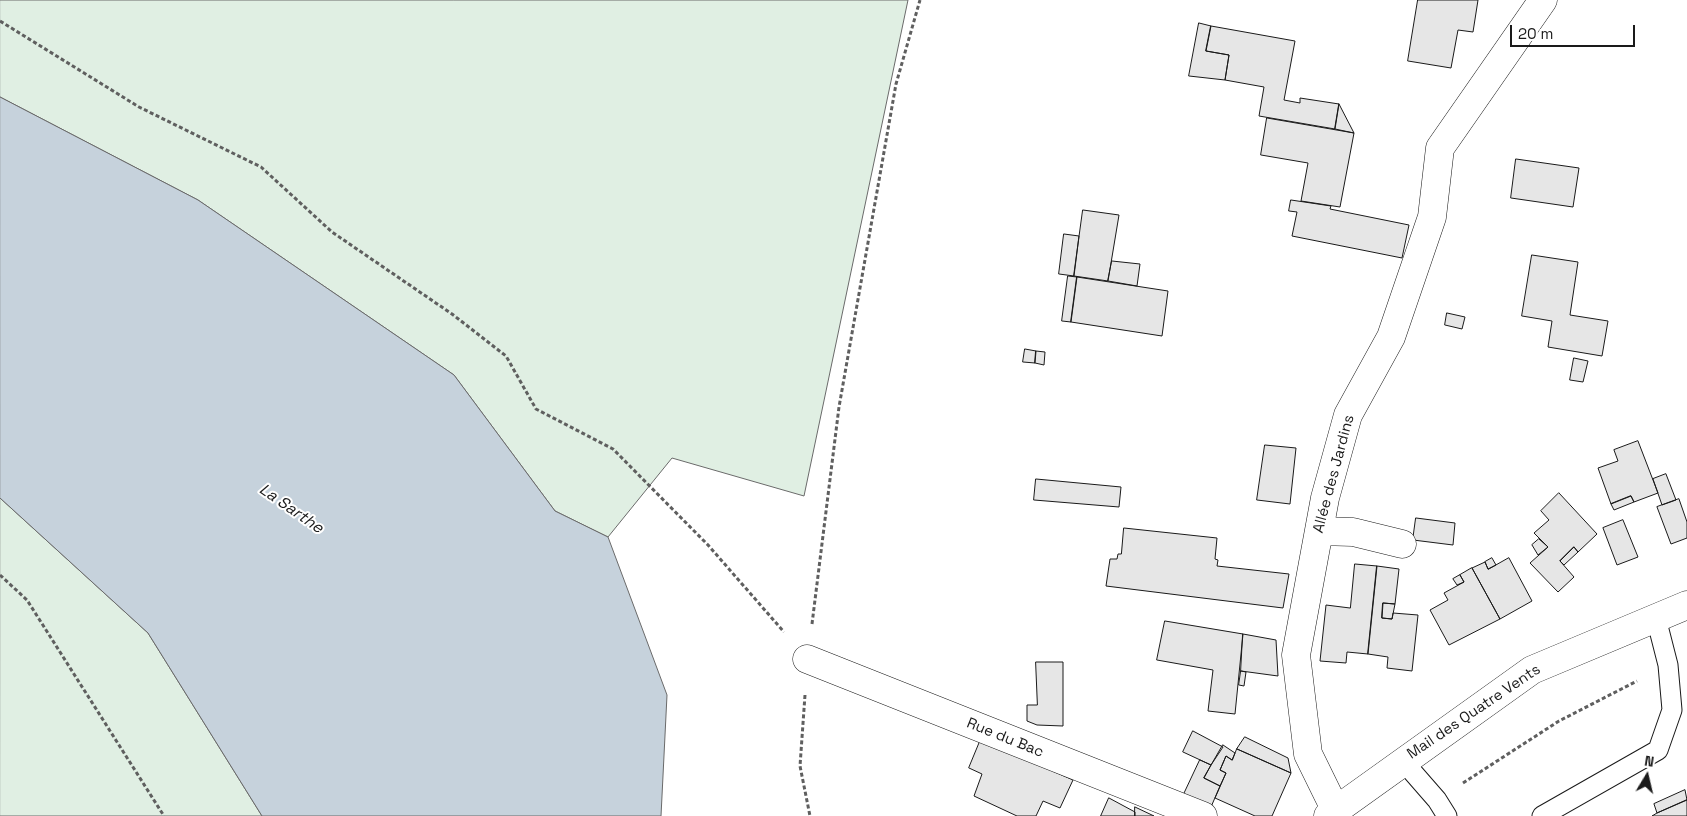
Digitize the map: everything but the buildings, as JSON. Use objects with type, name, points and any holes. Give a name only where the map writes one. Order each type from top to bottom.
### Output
[{"type":"street","name":"Allée des Jardins","points":[[1331,813],[1308,754],[1296,655],[1325,498],[1348,416],[1391,336],[1432,217],[1440,148],[1542,0]]},
{"type":"street","points":[[1319,530],[1353,532],[1402,544]]},
{"type":"street","name":"Mail des Quatre Vents","points":[[1331,813],[1532,670],[1687,604]]},
{"type":"street","name":"Rue du Bac","points":[[807,659],[1203,816]]},
{"type":"lane","points":[[1542,816],[1658,750],[1672,710],[1668,665],[1656,618]]},
{"type":"lane","points":[[1403,760],[1437,800],[1447,816]]},
{"type":"path","points":[[810,816],[800,766],[807,659],[839,407],[896,84],[920,0]]},
{"type":"path","points":[[0,21],[139,107],[261,167],[332,232],[452,314],[506,356],[536,409],[613,449],[708,545],[807,659]]},
{"type":"path","points":[[0,575],[27,600],[164,816]]},
{"type":"path","points":[[1437,800],[1559,721],[1668,665]]},
{"type":"green space","points":[[0,0],[908,0],[804,496],[672,458],[608,537],[555,511],[454,375],[198,200],[0,97]]},
{"type":"green space","points":[[0,498],[148,633],[262,816],[0,816]]},
{"type":"water","name":"La Sarthe","points":[[0,97],[198,200],[454,375],[555,511],[608,537],[667,695],[661,816],[262,816],[148,633],[0,498]]}]
